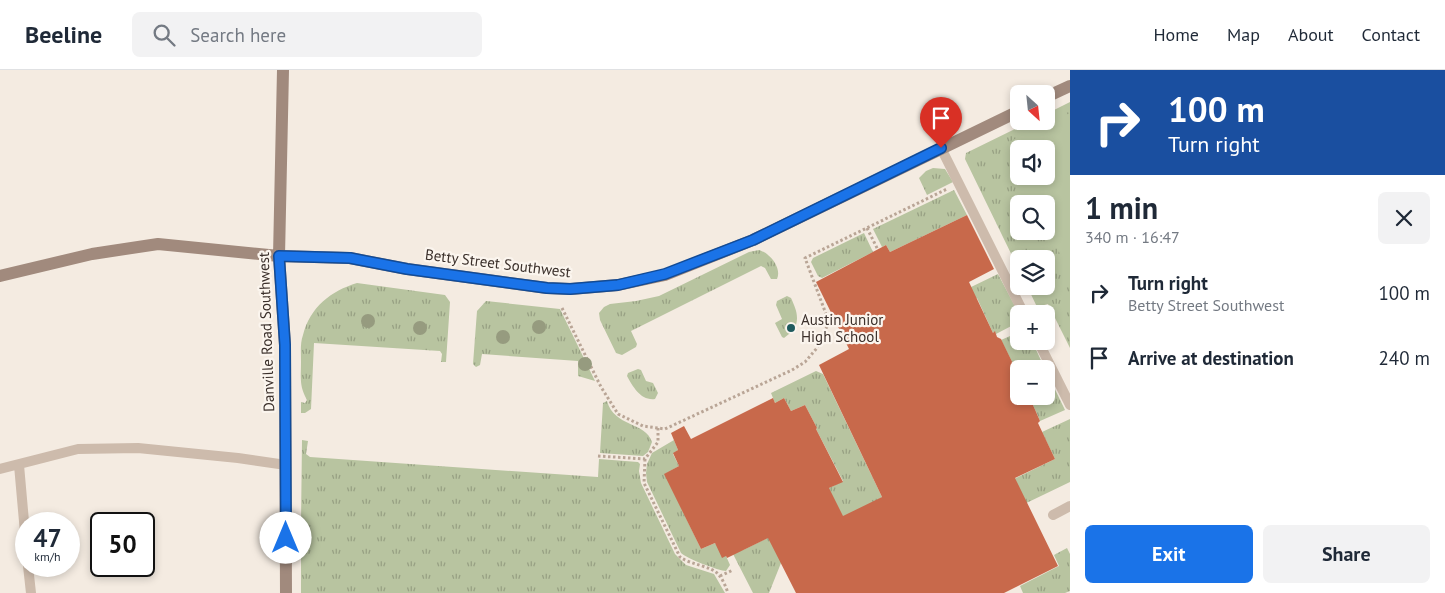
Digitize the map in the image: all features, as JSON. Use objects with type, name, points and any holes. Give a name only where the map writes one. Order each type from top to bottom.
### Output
[{"type":"street","name":"Danville Road Southwest","points":[[283,70],[279,256],[285,345],[286,593]]},
{"type":"street","points":[[1055,93],[1070,86]]},
{"type":"street","name":"Betty Street Southwest","points":[[0,276],[92,254],[158,244],[279,256],[350,258],[407,269],[547,288],[570,289],[618,285],[665,274],[753,240],[1010,115]]},
{"type":"lane","points":[[941,148],[1020,305]]},
{"type":"lane","points":[[1042,350],[1070,405]]},
{"type":"lane","points":[[0,469],[78,449],[138,448],[286,465]]},
{"type":"lane","points":[[19,465],[23,512]]},
{"type":"lane","points":[[1053,514],[1070,506]]},
{"type":"lane","points":[[29,577],[31,593]]},
{"type":"path","points":[[562,308],[601,386],[618,414],[643,426],[665,429],[773,380],[805,362],[817,348],[829,322],[805,258],[959,184]]},
{"type":"path","points":[[867,228],[878,250]]},
{"type":"path","points":[[658,428],[658,442],[645,460],[644,483],[680,557],[687,562],[715,571],[720,576],[728,593]]},
{"type":"path","points":[[598,456],[645,460]]},
{"type":"path","points":[[720,576],[733,570]]},
{"type":"green space","points":[[1070,102],[1070,348],[1055,318],[1055,305],[1036,305],[1031,295],[1055,295],[1055,250],[1010,252],[965,159],[966,153],[1013,130],[1055,130],[1055,110]]},
{"type":"green space","points":[[1070,113],[1070,269],[1068,270],[1053,240],[1055,240],[1055,195],[1031,195],[1026,185],[1055,185],[1055,140],[1012,140],[1034,130],[1055,130],[1055,120]]},
{"type":"green space","points":[[1010,141],[1010,151],[1006,143]]},
{"type":"green space","points":[[933,168],[945,169],[953,182],[927,195],[919,178],[926,171]]},
{"type":"green space","points":[[954,190],[967,215],[890,252],[886,245],[882,247],[873,229]]},
{"type":"green space","points":[[864,233],[873,252],[822,278],[818,276],[811,262],[813,258]]},
{"type":"green space","points":[[759,250],[767,254],[774,262],[778,270],[777,279],[771,279],[765,268],[761,266],[631,331],[637,344],[636,347],[622,355],[616,353],[600,320],[599,313],[604,307],[610,304],[659,296],[749,252]]},
{"type":"green space","points":[[998,274],[1014,305],[1010,305],[1010,327],[996,334],[995,332],[993,333],[977,298],[946,313],[940,302]]},
{"type":"green space","points":[[357,283],[445,295],[450,302],[446,362],[441,362],[442,354],[440,351],[314,343],[311,409],[301,413],[301,402],[305,403],[307,400],[301,377],[301,345],[306,325],[316,308],[330,296]]},
{"type":"green space","points":[[787,296],[791,298],[797,314],[797,321],[794,330],[784,338],[775,323],[782,319],[776,305],[777,301]]},
{"type":"green space","points":[[486,301],[560,309],[595,381],[578,376],[578,361],[482,354],[480,365],[476,367],[473,364],[477,311]]},
{"type":"green space","points":[[1010,336],[1010,350],[1036,350],[1041,360],[1011,360],[1001,340]]},
{"type":"green space","points":[[638,369],[641,370],[646,381],[653,383],[658,393],[655,399],[642,396],[629,380],[628,373]]},
{"type":"green space","points":[[816,371],[823,374],[882,497],[781,563],[769,593],[753,593],[732,552],[743,550],[817,514],[829,488],[843,481],[805,405],[791,411],[784,398],[775,403],[771,393]]},
{"type":"green space","points":[[1055,389],[1065,410],[1040,421],[1033,405],[1055,405]]},
{"type":"green space","points":[[607,401],[616,416],[649,436],[652,442],[648,452],[643,456],[600,453],[603,403]]},
{"type":"green space","points":[[1070,419],[1070,482],[987,522],[916,527],[1055,459],[1042,432]]},
{"type":"green space","points":[[302,440],[308,441],[306,454],[310,457],[598,477],[599,459],[638,462],[640,464],[641,483],[675,554],[686,565],[714,574],[725,593],[301,593],[301,534],[304,535],[301,523]]},
{"type":"green space","points":[[674,440],[678,450],[673,454],[679,466],[665,474],[701,549],[715,543],[726,556],[730,565],[726,571],[703,564],[681,553],[647,482],[647,464],[652,453]]},
{"type":"green space","points":[[1067,548],[1070,554],[1070,591],[1065,593],[1023,593],[1020,586],[1059,566],[1054,555]]},
{"type":"building","name":"Austin Junior High School","points":[[967,215],[994,269],[969,282],[993,333],[995,331],[997,337],[1001,339],[1011,360],[1010,405],[1033,405],[1040,421],[1038,423],[1055,459],[1015,478],[1058,566],[1004,593],[796,593],[768,538],[727,558],[726,556],[722,558],[715,543],[701,549],[664,474],[679,466],[673,453],[678,450],[671,433],[684,426],[691,439],[773,398],[775,403],[784,398],[791,411],[805,405],[817,428],[843,482],[829,488],[843,516],[882,497],[819,365],[849,349],[816,282],[886,245],[890,252]]},
{"type":"place","name":"Austin Junior High School","points":[[791,328]]},
{"type":"route","points":[[286,538],[285,345],[279,256],[350,258],[407,269],[547,288],[570,289],[618,285],[665,274],[753,240],[941,148]]}]
